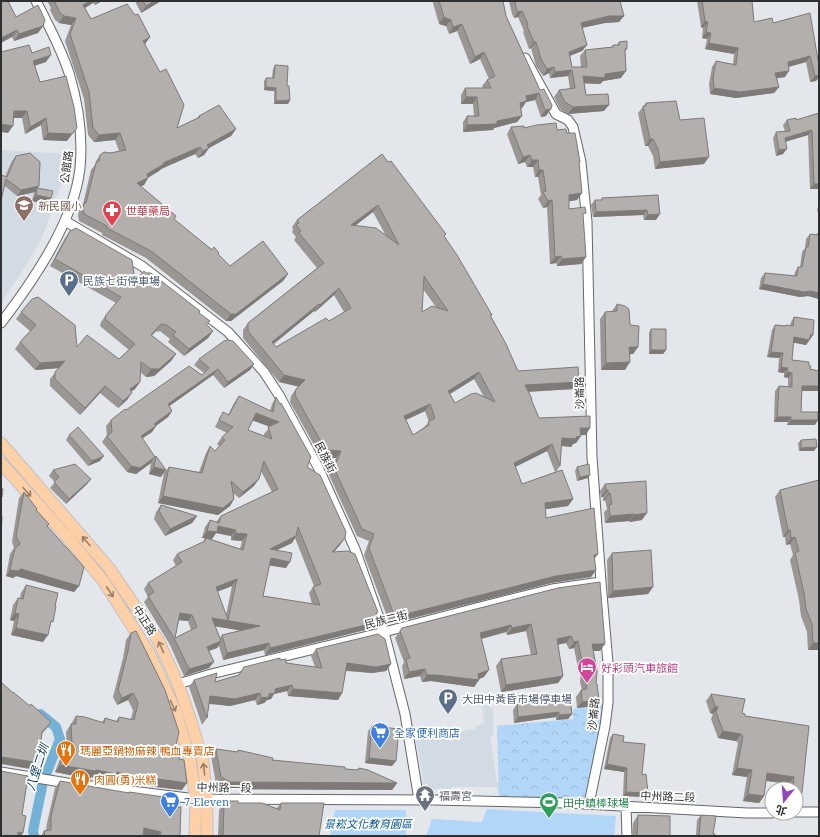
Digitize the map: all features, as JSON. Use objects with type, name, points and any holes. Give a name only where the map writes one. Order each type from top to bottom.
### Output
[{"type":"main road","name":"中正路","points":[[1,444],[109,568],[158,640],[178,684],[203,762],[207,799],[207,836]]},
{"type":"main road","name":"中正路","points":[[1,463],[69,539],[104,582],[148,651],[176,712],[190,760],[196,799],[195,836]]},
{"type":"street","name":"公館路","points":[[1,323],[29,286],[65,221],[75,193],[80,169],[81,149],[78,111],[69,72],[53,34],[36,1]]},
{"type":"street","name":"沙崙路","points":[[520,49],[556,114],[568,120],[573,127],[581,162],[587,222],[592,457],[608,663],[608,703],[605,726],[589,804]]},
{"type":"street","name":"民族街","points":[[65,221],[142,266],[228,332],[264,372],[279,396],[318,467],[355,549],[384,632],[405,714],[419,800]]},
{"type":"street","name":"民族二街","points":[[178,684],[211,674],[476,608],[552,590],[601,582]]},
{"type":"street","name":"中州路一段","points":[[1,772],[196,799],[419,800]]},
{"type":"street","name":"中州路二段","points":[[419,800],[589,804],[764,813]]},
{"type":"street","points":[[626,807],[627,836]]},
{"type":"street","points":[[804,812],[819,812]]},
{"type":"shaded area","name":"新民國小","points":[[1,150],[70,154],[63,180],[41,240],[1,303]]},
{"type":"shaded area","points":[[482,705],[489,705],[490,708],[493,708],[493,736],[490,737],[497,783],[507,783],[507,790],[497,790],[497,787],[452,787],[451,789],[428,788],[427,784],[424,784],[416,739],[475,729],[475,726],[484,724]]},
{"type":"green space","points":[[603,705],[602,721],[586,797],[499,797],[497,726],[573,719],[573,709]]},
{"type":"green space","name":"田中鎮棒球場","points":[[487,809],[616,816],[614,836],[426,836],[432,819],[482,822]]},
{"type":"green space","name":"景崧文化教育園區","points":[[335,810],[406,810],[406,836],[330,836]]},
{"type":"building","points":[[1,1],[8,1],[16,17],[38,5],[45,20],[43,26],[19,34],[17,30],[1,38]]},
{"type":"building","points":[[56,1],[90,1],[83,5],[91,19],[127,4],[135,15],[138,14],[150,37],[143,41],[160,72],[166,69],[184,105],[177,128],[200,117],[199,116],[219,105],[236,129],[207,145],[209,148],[203,151],[200,147],[163,163],[164,164],[147,174],[148,178],[137,183],[176,216],[174,219],[212,250],[214,247],[219,253],[218,254],[230,266],[263,241],[288,274],[236,314],[231,314],[151,251],[84,214],[84,203],[86,203],[96,163],[99,161],[100,155],[104,152],[110,153],[126,150],[120,133],[99,135],[93,128],[89,92],[70,34],[76,18],[64,16],[60,13],[55,3]]},
{"type":"building","points":[[143,1],[154,1],[146,6]]},
{"type":"building","points":[[439,1],[503,1],[506,16],[540,90],[544,89],[552,105],[551,109],[545,110],[539,93],[526,96],[527,101],[520,103],[522,116],[497,121],[497,124],[467,125],[467,116],[479,116],[477,97],[466,97],[465,88],[491,88],[487,80],[495,76],[484,52],[475,57],[462,24],[453,27],[451,20],[444,17]]},
{"type":"building","points":[[515,1],[620,1],[624,16],[609,16],[581,23],[587,45],[569,52],[572,67],[587,67],[585,50],[613,47],[613,45],[619,45],[619,42],[627,41],[627,49],[625,49],[626,71],[605,74],[605,78],[583,76],[586,95],[608,94],[609,105],[573,107],[565,102],[559,90],[575,88],[572,70],[555,72],[554,67],[547,69],[541,59],[536,42],[534,42],[522,11],[518,12],[516,8]]},
{"type":"building","points":[[702,1],[752,1],[754,22],[772,18],[773,23],[810,13],[819,66],[819,75],[815,76],[810,56],[788,62],[789,71],[775,73],[779,87],[740,92],[714,88],[713,78],[716,61],[736,65],[738,48],[709,43],[711,33],[706,32],[708,22],[705,21]]},
{"type":"building","points":[[29,45],[32,53],[49,47],[51,55],[33,61],[40,82],[66,76],[74,107],[77,128],[72,134],[48,133],[46,118],[30,127],[27,111],[14,111],[13,126],[1,124],[1,52]]},
{"type":"building","points":[[275,65],[288,66],[287,86],[289,86],[290,100],[276,101],[276,88],[266,87],[266,78],[274,78]]},
{"type":"building","points":[[676,101],[680,120],[704,118],[709,157],[660,162],[658,149],[653,139],[650,139],[643,106],[646,106],[646,103]]},
{"type":"building","points":[[819,113],[819,184],[814,184],[812,130],[785,138],[787,149],[779,150],[776,132],[790,131],[787,120],[796,118],[796,120]]},
{"type":"building","points":[[556,123],[557,130],[566,129],[567,133],[575,133],[580,162],[582,193],[569,195],[569,209],[585,207],[586,213],[583,214],[586,257],[562,259],[561,256],[555,257],[552,200],[548,201],[543,192],[546,191],[543,170],[539,170],[538,160],[532,160],[530,155],[523,157],[511,127],[524,126],[524,128]]},
{"type":"building","points":[[30,153],[40,162],[39,186],[21,190],[6,179],[1,201],[1,175],[7,177],[16,156]]},
{"type":"building","points":[[382,154],[388,162],[391,161],[446,234],[444,236],[457,255],[492,315],[490,315],[506,344],[518,371],[578,367],[579,382],[525,385],[539,418],[590,416],[590,428],[580,428],[581,436],[576,437],[576,439],[562,438],[560,466],[552,444],[514,463],[522,484],[562,470],[573,499],[545,503],[546,518],[594,508],[598,554],[594,555],[596,570],[556,576],[398,616],[393,612],[369,548],[374,534],[362,529],[334,468],[341,451],[327,450],[324,447],[295,395],[296,389],[305,380],[284,375],[248,331],[248,323],[324,263],[299,233],[301,231],[296,225],[299,223],[297,220]],"holes":[[[378,205],[399,245],[376,228],[351,225]],[[424,276],[448,311],[432,306],[422,312]],[[339,288],[351,308],[329,321],[326,318],[276,347],[272,342],[319,304],[320,305]],[[479,372],[495,402],[476,393],[471,394],[455,403],[448,391]],[[430,404],[435,418],[428,422],[429,425],[413,435],[404,416]]]},
{"type":"building","points":[[37,188],[53,191],[51,198],[36,195]]},
{"type":"building","points":[[658,195],[660,214],[648,215],[647,210],[596,212],[595,200],[602,200],[602,198]]},
{"type":"building","points":[[76,228],[132,260],[135,281],[144,271],[146,273],[151,273],[200,311],[199,313],[210,321],[206,324],[213,331],[189,349],[173,335],[176,332],[165,324],[161,324],[151,335],[176,354],[159,369],[151,369],[141,362],[140,382],[130,389],[132,393],[123,401],[105,386],[85,408],[55,379],[55,372],[65,361],[40,363],[20,342],[36,325],[21,312],[32,299],[38,297],[75,325],[77,347],[87,335],[119,359],[135,344],[105,319],[106,315],[121,297],[55,259],[70,231]]},
{"type":"building","points":[[819,231],[819,293],[811,291],[804,292],[763,284],[765,273],[797,276],[798,267],[802,267],[810,234],[818,235]]},
{"type":"building","points":[[617,304],[625,306],[629,309],[630,325],[639,326],[638,347],[629,347],[630,362],[606,363],[605,312],[617,311]]},
{"type":"building","points":[[794,317],[814,320],[813,335],[811,334],[809,340],[794,337],[792,360],[809,362],[809,366],[811,366],[810,369],[819,371],[819,386],[802,386],[801,412],[818,412],[818,420],[791,420],[791,417],[777,417],[779,386],[792,387],[792,373],[787,372],[788,368],[781,367],[783,353],[771,352],[775,325],[793,326]]},
{"type":"building","points":[[651,329],[666,329],[666,350],[651,350]]},
{"type":"building","points":[[224,341],[233,341],[254,364],[228,382],[218,369],[168,404],[172,411],[154,424],[156,426],[141,436],[155,457],[140,468],[131,466],[107,436],[112,432],[111,420],[189,366],[202,375],[209,368],[199,359]]},
{"type":"building","points":[[239,396],[273,412],[276,397],[280,404],[281,403],[311,457],[307,467],[320,475],[346,532],[345,538],[332,552],[348,551],[355,554],[378,612],[376,613],[377,618],[374,623],[270,648],[269,643],[227,653],[222,635],[260,626],[212,618],[221,641],[207,647],[214,662],[189,669],[174,638],[148,596],[154,592],[148,583],[182,562],[177,554],[205,541],[206,538],[243,550],[247,534],[235,533],[236,530],[218,526],[217,532],[207,531],[210,520],[219,523],[221,516],[278,489],[264,461],[259,479],[243,492],[231,481],[234,499],[223,508],[163,496],[169,467],[202,473],[210,446],[215,451],[225,440],[222,437],[233,427],[219,420],[223,412],[229,415]],"holes":[[[256,413],[279,422],[268,427],[272,439],[248,430]],[[298,527],[321,584],[313,587],[320,605],[263,596],[271,558],[290,562],[292,553],[270,549],[296,536]],[[237,579],[228,620],[216,587]],[[180,613],[192,615],[197,627],[175,638]]]},
{"type":"building","points":[[78,427],[104,456],[92,461],[69,435]]},
{"type":"building","points":[[816,439],[817,447],[801,448],[801,440]]},
{"type":"building","points":[[156,456],[166,470],[154,467]]},
{"type":"building","points":[[75,464],[91,479],[69,499],[54,482],[59,477],[53,470]]},
{"type":"building","points":[[589,464],[590,475],[580,477],[577,467]]},
{"type":"building","points":[[819,480],[819,643],[813,643],[812,624],[806,609],[795,553],[799,551],[795,537],[791,538],[790,530],[788,530],[780,490]]},
{"type":"building","points":[[646,481],[647,513],[610,516],[609,505],[612,504],[610,493],[608,494],[605,484]]},
{"type":"building","points":[[1,488],[3,489],[2,497],[1,496]]},
{"type":"building","points":[[24,492],[37,509],[36,510],[49,524],[47,526],[84,567],[79,586],[21,569],[18,571],[10,570],[15,548],[20,544],[16,536]]},
{"type":"building","points":[[161,505],[197,516],[170,529],[159,511]]},
{"type":"building","points":[[1,516],[2,516],[1,537]]},
{"type":"building","points":[[651,550],[653,587],[613,591],[612,553]]},
{"type":"building","points":[[600,582],[605,644],[592,644],[597,671],[596,684],[599,699],[582,702],[581,690],[587,689],[585,676],[586,666],[583,666],[578,641],[574,642],[571,636],[557,639],[563,676],[506,685],[501,659],[537,654],[531,624],[512,628],[511,625],[480,633],[489,670],[478,674],[479,680],[427,675],[425,669],[409,672],[406,659],[410,658],[400,631],[402,628],[558,588]]},
{"type":"building","points":[[26,585],[58,593],[53,622],[51,621],[48,635],[16,628],[19,614],[15,613],[18,598],[23,599]]},
{"type":"building","points":[[136,631],[165,690],[179,732],[175,750],[180,752],[179,759],[184,760],[187,783],[60,765],[66,749],[68,749],[69,742],[72,743],[71,724],[76,724],[76,716],[85,717],[104,723],[105,718],[118,722],[119,717],[134,720],[138,703],[133,693],[122,698],[118,690],[131,633]]},
{"type":"building","points":[[378,634],[385,639],[391,664],[376,667],[347,663],[342,693],[293,689],[292,685],[275,689],[275,693],[269,694],[269,697],[261,698],[260,693],[235,699],[210,696],[207,718],[194,680],[217,673],[215,682],[239,675],[244,667],[280,658],[280,660],[286,659],[286,663],[322,668],[316,649]]},
{"type":"building","points":[[1,682],[30,706],[31,704],[51,722],[42,732],[40,747],[35,762],[1,757]]},
{"type":"building","points":[[711,694],[745,699],[742,713],[745,714],[745,716],[809,726],[803,781],[794,781],[794,777],[767,773],[766,781],[764,781],[764,796],[748,794],[752,770],[737,768],[743,736],[741,734],[723,731],[716,712],[718,707],[715,706]]},
{"type":"building","points":[[570,699],[572,714],[559,715],[559,712],[518,717],[517,704]]},
{"type":"building","name":"全家便利商店","points":[[372,726],[399,729],[396,761],[369,758]]},
{"type":"building","points":[[613,734],[624,736],[623,742],[645,744],[642,775],[646,774],[648,793],[626,792],[627,768],[607,764]]},
{"type":"building","points":[[216,749],[238,752],[238,750],[273,758],[272,760],[345,767],[345,769],[358,770],[359,768],[368,770],[397,783],[230,782],[221,777]]},
{"type":"building","points":[[1,771],[28,776],[22,815],[26,816],[23,833],[18,832],[18,836],[1,836]]},
{"type":"building","points":[[60,781],[129,793],[178,799],[176,807],[181,807],[180,836],[160,836],[161,832],[144,828],[143,836],[45,836],[44,831],[51,830],[51,816]]},
{"type":"building","points":[[238,801],[238,803],[262,803],[280,810],[281,803],[324,803],[319,836],[223,836],[224,803]]},
{"type":"building","points":[[638,815],[670,816],[670,836],[637,836]]},
{"type":"building","points":[[701,815],[716,816],[713,834],[715,834],[715,836],[699,836]]},
{"type":"waterway","name":"八堡二圳","points":[[34,836],[33,831],[43,782],[60,739],[56,727],[40,714]]},
{"type":"place","name":"新民國小","points":[[24,222]]},
{"type":"place","name":"世華藥局","points":[[112,227]]},
{"type":"place","name":"民族七街停車場","points":[[69,297]]},
{"type":"place","name":"好彩頭汽車旅館","points":[[587,684]]},
{"type":"place","name":"大田中黃昏市場停車場","points":[[448,715]]},
{"type":"place","name":"全家便利商店","points":[[380,749]]},
{"type":"place","name":"瑪麗亞鍋物麻辣 鴨血專賣店","points":[[66,767]]},
{"type":"place","name":"肉圓(勇)米糕","points":[[80,796]]},
{"type":"place","name":"福壽宮","points":[[425,812]]},
{"type":"place","name":"7-Eleven","points":[[170,818]]},
{"type":"place","name":"田中鎮棒球場","points":[[549,819]]}]
